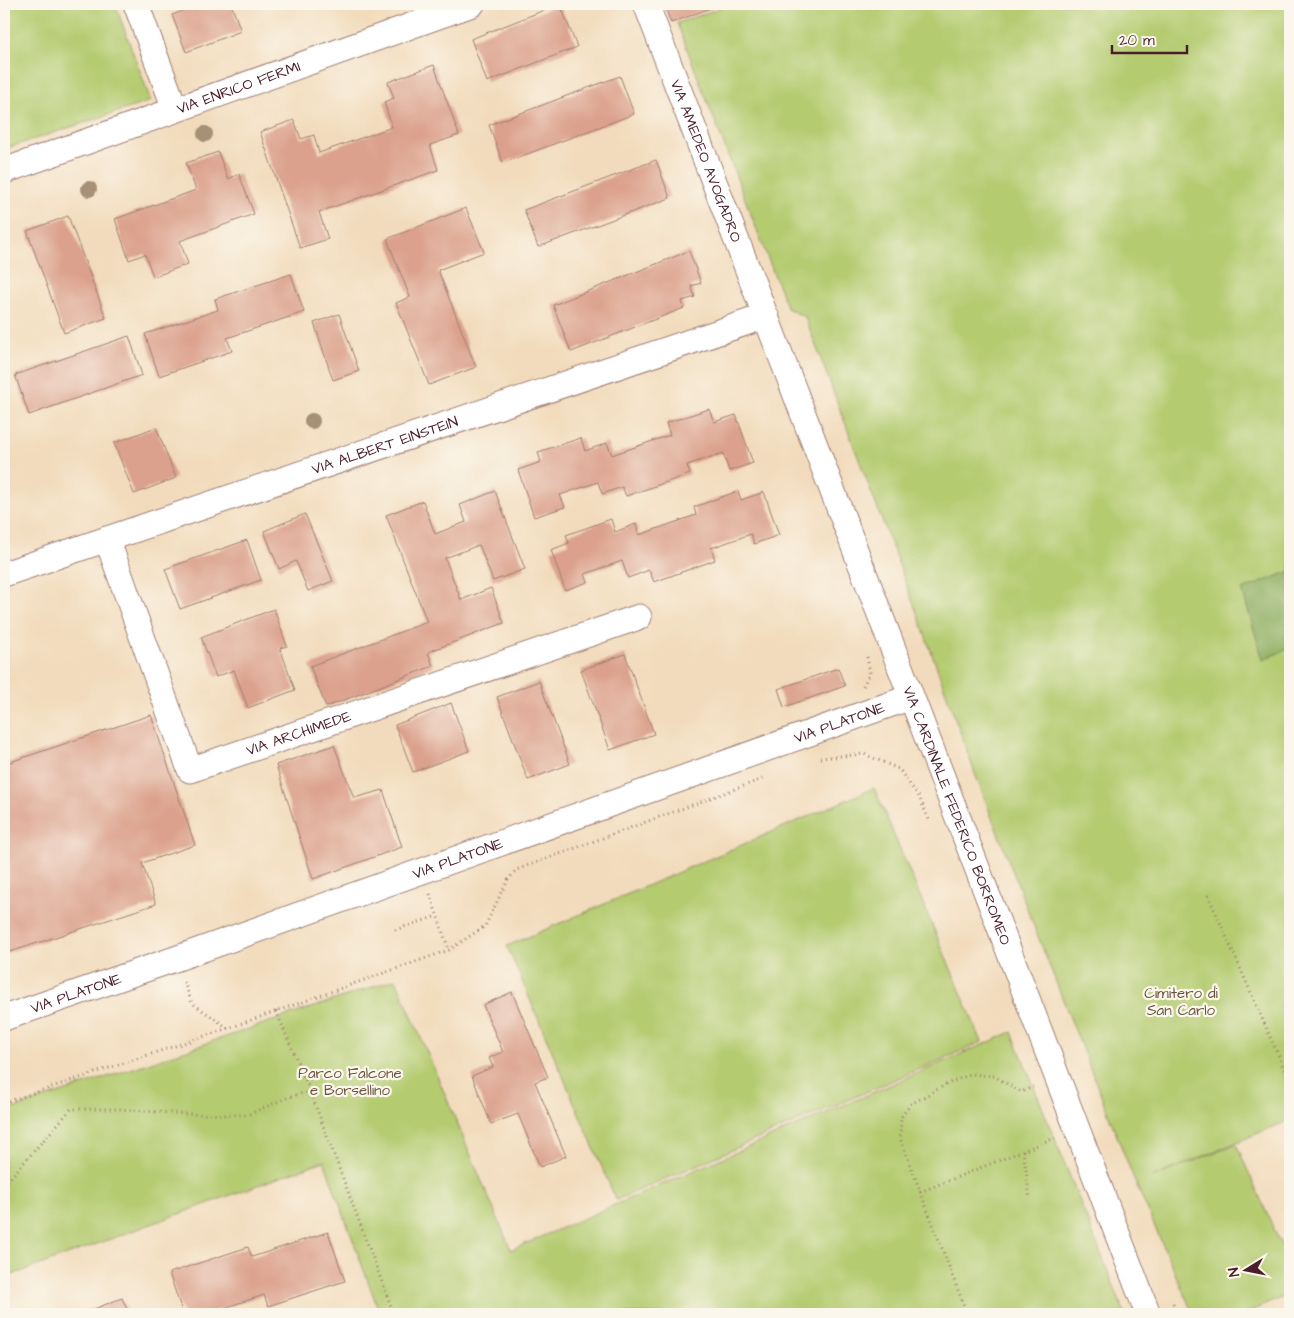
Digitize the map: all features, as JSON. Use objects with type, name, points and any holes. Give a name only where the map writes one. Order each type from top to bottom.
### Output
[{"type":"street","points":[[136,4],[175,110]]},
{"type":"street","name":"VIA ENRICO FERMI","points":[[4,172],[472,4]]},
{"type":"street","name":"VIA AMEDEO AVOGADRO","points":[[646,4],[766,316]]},
{"type":"street","name":"VIA ALBERT EINSTEIN","points":[[4,574],[766,316]]},
{"type":"street","name":"VIA CARDINALE FEDERICO BORROMEO","points":[[766,316],[1148,1314]]},
{"type":"street","name":"VIA ARCHIMEDE","points":[[107,539],[190,770],[639,617]]},
{"type":"street","name":"VIA PLATONE","points":[[4,1018],[911,697]]},
{"type":"path","points":[[813,760],[822,757],[864,754],[898,769],[919,797],[930,823]]},
{"type":"path","points":[[4,1103],[229,1028],[449,950],[485,926],[508,880],[516,870],[769,777]]},
{"type":"path","points":[[422,871],[449,950]]},
{"type":"path","points":[[1208,894],[1290,1082]]},
{"type":"path","points":[[395,930],[437,916]]},
{"type":"path","points":[[175,959],[192,1003],[229,1028]]},
{"type":"path","points":[[276,1011],[310,1091],[394,1314]]},
{"type":"path","points":[[967,1314],[900,1138],[901,1117],[911,1104],[947,1084],[972,1074],[994,1076],[1021,1092],[1033,1087]]},
{"type":"path","points":[[4,1185],[71,1109],[120,1109],[186,1114],[247,1115],[289,1097],[310,1091]]},
{"type":"path","points":[[920,1192],[1077,1129]]},
{"type":"path","points":[[1023,1150],[1030,1199]]},
{"type":"green space","points":[[4,4],[115,4],[151,101],[4,149]]},
{"type":"green space","name":"Cimitero di San Carlo","points":[[731,4],[1290,4],[1290,802],[1288,798],[1290,804],[1290,1120],[1151,1178],[1236,1144],[1290,1265],[1290,1294],[1244,1314],[1193,1314],[1136,1184],[1042,947],[977,779],[919,618],[805,317],[787,308],[677,23]]},
{"type":"green space","points":[[1290,571],[1290,648],[1263,660],[1242,590]]},
{"type":"green space","points":[[874,788],[982,1042],[616,1200],[507,946]]},
{"type":"green space","name":"Parco Falcone e Borsellino","points":[[396,979],[511,1250],[1012,1032],[1125,1314],[380,1314],[324,1161],[4,1278],[4,1112]]},
{"type":"building","points":[[201,4],[231,4],[241,31],[186,52],[172,15]]},
{"type":"building","points":[[397,4],[413,4],[399,9]]},
{"type":"building","points":[[560,4],[577,47],[487,82],[471,39]]},
{"type":"building","points":[[673,4],[721,4],[671,23],[665,7]]},
{"type":"building","points":[[434,65],[459,135],[430,145],[438,170],[319,212],[328,239],[300,248],[260,132],[294,120],[301,139],[314,135],[319,153],[392,127],[384,102],[394,98],[388,82]]},
{"type":"building","points":[[620,76],[634,114],[503,163],[489,125]]},
{"type":"building","points":[[218,152],[228,179],[239,174],[254,214],[180,241],[188,264],[153,277],[145,254],[129,260],[115,219],[196,190],[186,163]]},
{"type":"building","points":[[656,160],[670,198],[538,247],[524,210]]},
{"type":"building","points":[[466,208],[484,252],[438,270],[476,367],[429,385],[396,303],[410,297],[387,239]]},
{"type":"building","points":[[68,216],[106,318],[64,333],[27,231]]},
{"type":"building","points":[[689,251],[701,283],[691,286],[695,297],[682,301],[684,308],[571,352],[553,305]]},
{"type":"building","points":[[291,274],[304,312],[227,338],[232,351],[159,376],[145,334],[218,310],[215,299]]},
{"type":"building","points":[[339,314],[359,371],[333,380],[314,323]]},
{"type":"building","points":[[129,336],[142,375],[29,415],[15,375]]},
{"type":"building","points":[[709,409],[714,422],[736,415],[753,463],[729,471],[723,453],[687,465],[690,474],[626,496],[622,487],[602,494],[598,482],[560,495],[565,507],[534,517],[518,470],[541,462],[538,452],[581,438],[585,451],[607,443],[612,455],[670,435],[666,423]]},
{"type":"building","points":[[156,427],[176,478],[134,494],[114,443]]},
{"type":"building","points":[[495,491],[525,569],[493,581],[479,545],[445,558],[461,600],[491,588],[504,623],[428,652],[433,666],[326,707],[310,666],[427,622],[386,515],[423,501],[435,534],[466,522],[460,505]]},
{"type":"building","points":[[738,491],[741,500],[764,492],[779,535],[754,544],[751,534],[711,548],[715,560],[654,582],[649,570],[628,578],[622,561],[585,574],[588,582],[565,590],[551,550],[569,543],[566,535],[611,519],[615,532],[636,524],[639,535],[696,515],[694,507]]},
{"type":"building","points":[[305,514],[333,581],[308,591],[296,561],[279,569],[264,531]]},
{"type":"building","points":[[247,540],[261,580],[180,609],[165,569]]},
{"type":"building","points":[[274,609],[287,646],[280,648],[295,690],[248,708],[234,670],[216,677],[201,637]]},
{"type":"building","points":[[625,654],[654,734],[610,750],[581,670]]},
{"type":"building","points":[[838,668],[845,686],[784,707],[778,689]]},
{"type":"building","points":[[539,681],[570,764],[528,780],[497,697]]},
{"type":"building","points":[[451,703],[469,751],[413,772],[395,725]]},
{"type":"building","points":[[151,715],[195,845],[142,863],[156,904],[4,954],[4,764]]},
{"type":"building","points":[[334,745],[354,798],[383,790],[402,847],[313,879],[276,765]]},
{"type":"building","points":[[512,992],[548,1077],[535,1082],[566,1156],[540,1167],[518,1114],[491,1124],[472,1076],[493,1067],[489,1058],[503,1052],[483,1005]]},
{"type":"building","points":[[328,1232],[345,1281],[268,1306],[264,1295],[205,1314],[183,1314],[169,1273],[248,1247],[252,1257]]},
{"type":"building","points":[[122,1298],[129,1314],[81,1314]]}]
